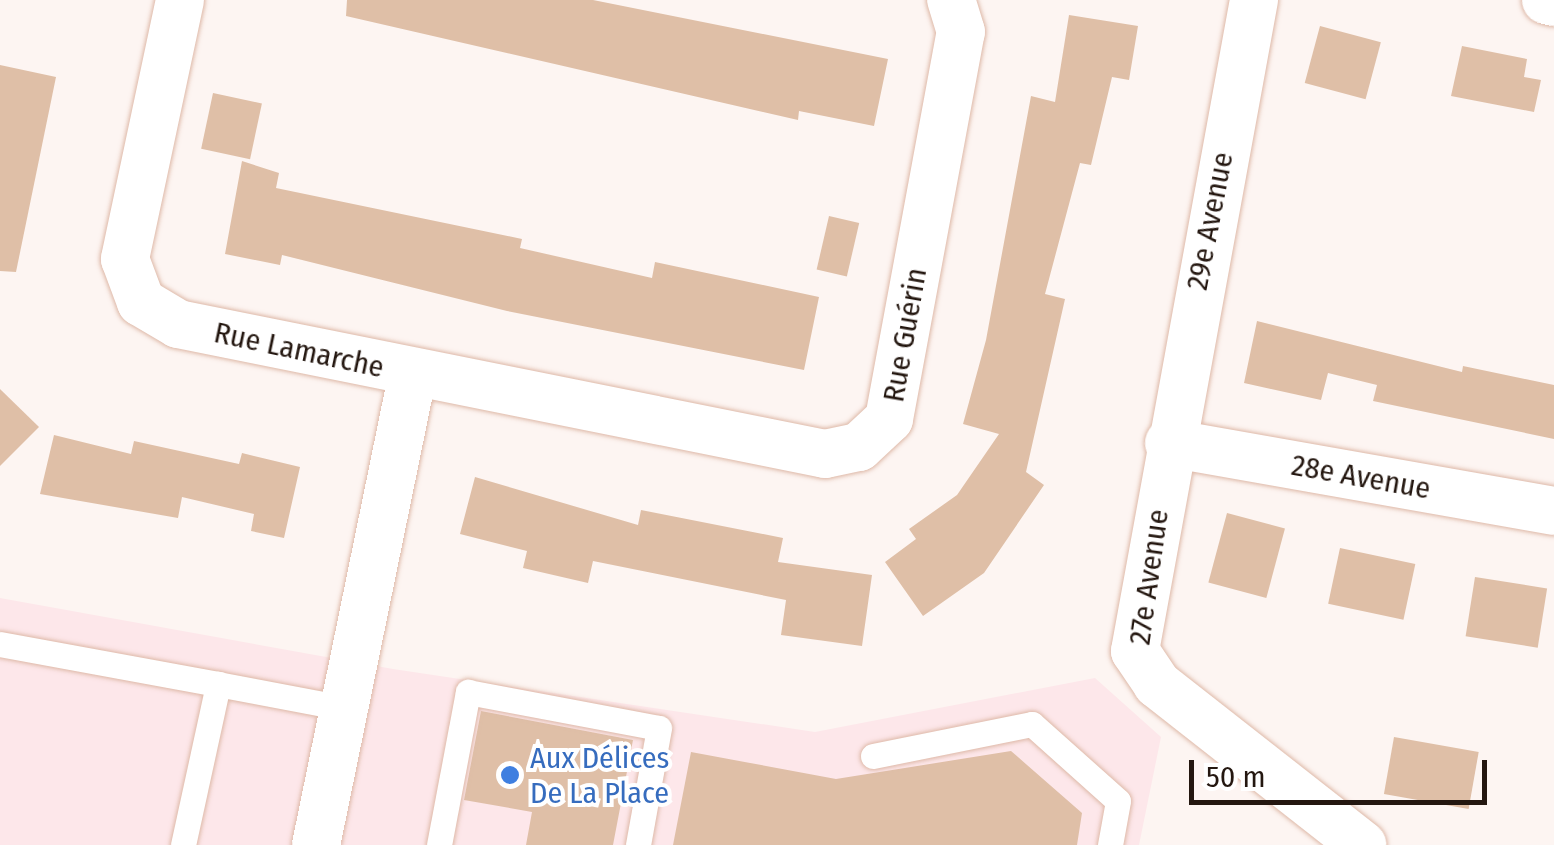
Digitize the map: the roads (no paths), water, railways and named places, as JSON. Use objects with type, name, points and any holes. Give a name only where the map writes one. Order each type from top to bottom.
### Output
[{"type":"street","name":"Rue Lamarche","points":[[180,0],[124,259],[140,302],[178,324],[413,374],[320,844]]},
{"type":"street","name":"Rue Guérin","points":[[413,374],[825,454],[859,447],[889,419],[961,32],[951,0]]},
{"type":"street","name":"29e Avenue","points":[[1169,444],[1254,0]]},
{"type":"street","points":[[1546,0],[1554,2]]},
{"type":"street","name":"28e Avenue","points":[[1169,444],[1554,511]]},
{"type":"street","name":"27e Avenue","points":[[1169,444],[1135,637],[1138,662],[1362,845]]},
{"type":"lane","points":[[0,644],[344,708]]},
{"type":"lane","points":[[183,845],[218,684]]},
{"type":"lane","points":[[439,845],[468,692],[659,728],[638,845]]},
{"type":"lane","points":[[873,756],[1032,724],[1118,801],[1110,845]]},
{"type":"place","name":"Aux Délices De La Place","points":[[510,775]]}]
